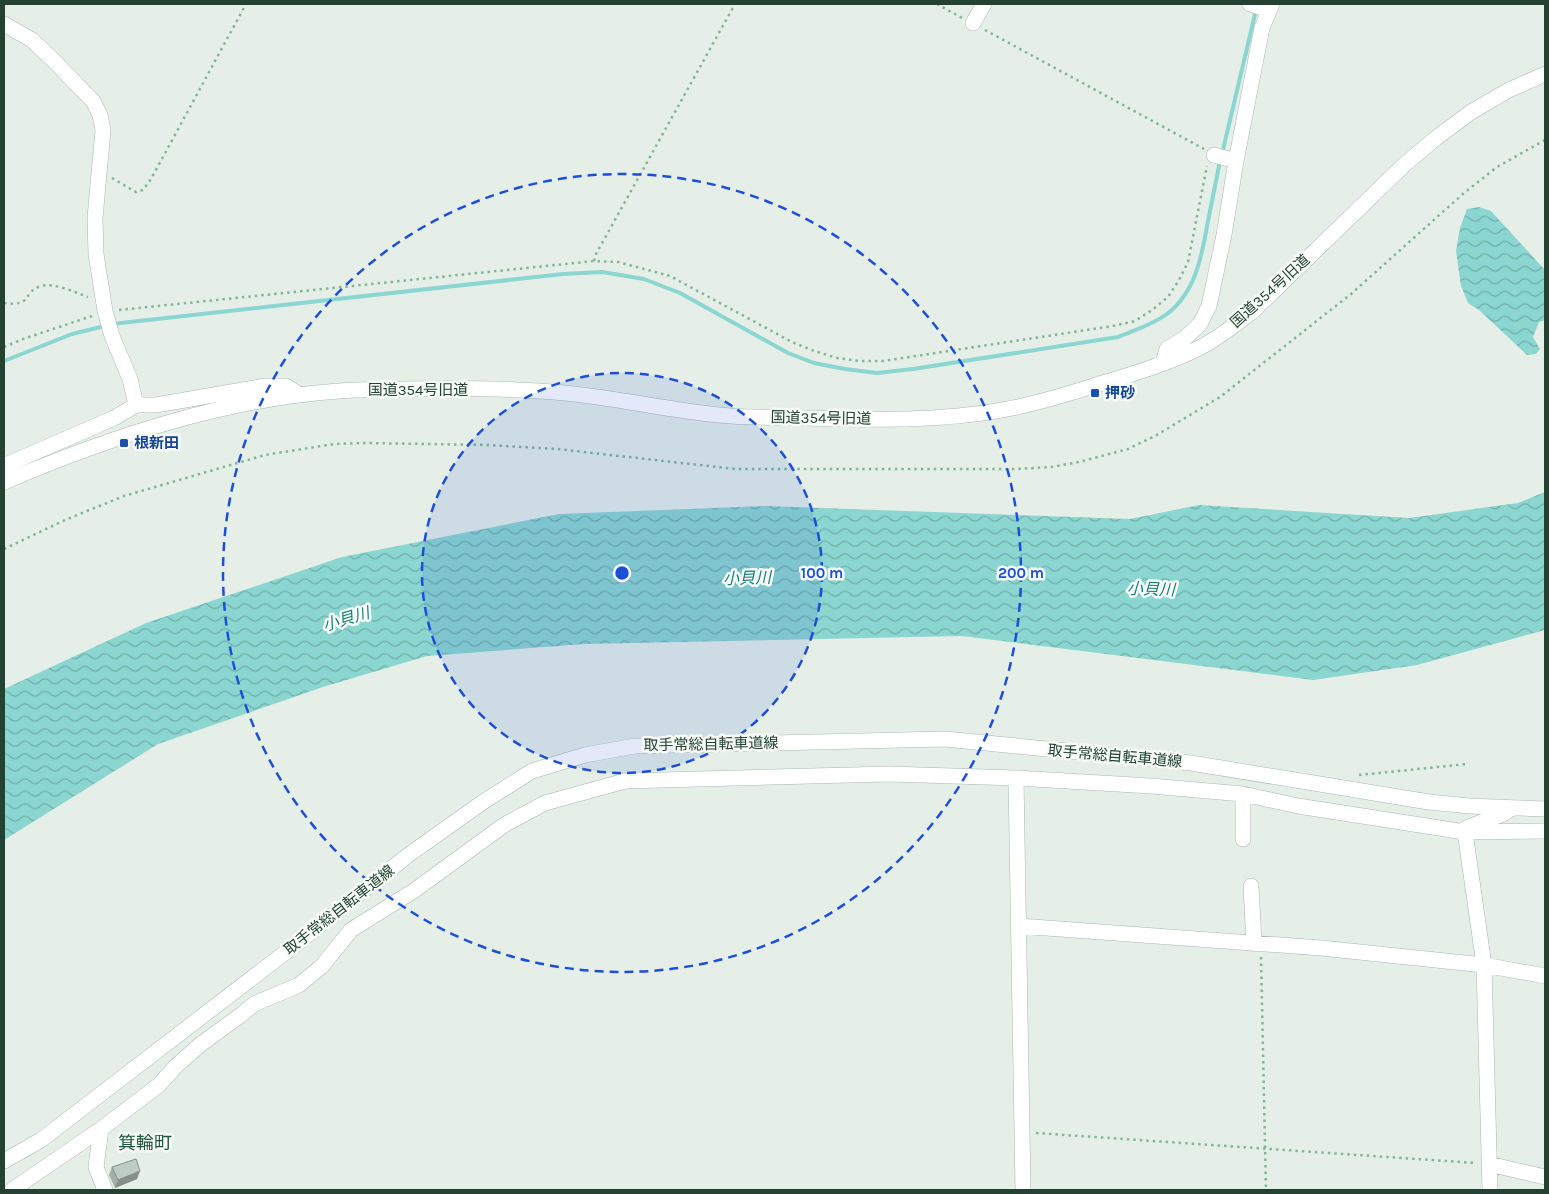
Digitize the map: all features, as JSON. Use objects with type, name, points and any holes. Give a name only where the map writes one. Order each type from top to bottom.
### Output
[{"type":"street","points":[[973,23],[984,4]]},
{"type":"street","points":[[1163,363],[1167,349],[1185,338],[1200,324],[1209,306],[1224,235],[1222,157],[1262,28],[1260,6]]},
{"type":"street","points":[[4,24],[32,40],[93,102],[100,115],[104,130],[95,238],[98,271],[105,311],[130,379],[136,405]]},
{"type":"street","name":"国道354号旧道","points":[[4,482],[84,450],[140,431],[249,403],[341,390],[438,389],[565,393],[722,415],[866,420],[972,414],[1020,406],[1067,394],[1163,363],[1200,348],[1228,330],[1252,311],[1404,165],[1436,138],[1471,112],[1508,90],[1545,74]]},
{"type":"street","points":[[4,467],[114,418],[136,405],[156,405],[265,386],[286,386],[300,395]]},
{"type":"street","name":"取手常総自転車道線","points":[[4,1161],[41,1140],[296,945],[407,856],[483,802],[532,771],[585,755],[635,746],[945,740],[1191,763],[1430,802],[1545,809]]},
{"type":"street","points":[[12,1190],[101,1129],[159,1085],[175,1067],[201,1044],[254,1004],[299,985],[322,966],[351,930],[414,890],[504,825],[545,803],[625,781],[889,774],[1016,778],[1151,786],[1243,794],[1298,806],[1465,832],[1545,831]]},
{"type":"street","points":[[1016,778],[1023,1190]]},
{"type":"street","points":[[1243,794],[1243,839]]},
{"type":"street","points":[[1490,1190],[1484,965],[1465,832],[1466,828],[1508,812],[1511,808]]},
{"type":"street","points":[[1251,886],[1257,944]]},
{"type":"street","points":[[1019,926],[1321,948],[1484,965],[1545,976]]},
{"type":"street","points":[[101,1129],[96,1167],[105,1190]]},
{"type":"street","points":[[1489,1164],[1545,1177]]},
{"type":"path","points":[[100,173],[136,192],[143,190],[151,180],[246,4]]},
{"type":"path","points":[[594,262],[596,254],[735,4]]},
{"type":"path","points":[[4,348],[23,339],[105,311],[594,262],[618,262],[670,276],[792,342],[837,358],[860,361],[890,360],[1113,326],[1135,321],[1152,310],[1168,297],[1188,262],[1222,157],[937,4]]},
{"type":"path","points":[[4,302],[18,304],[34,289],[43,285],[53,285],[105,311]]},
{"type":"path","points":[[1359,775],[1468,764]]},
{"type":"path","points":[[1257,944],[1266,1190]]},
{"type":"path","points":[[1023,1132],[1489,1164]]},
{"type":"water","points":[[1479,207],[1491,211],[1545,270],[1545,320],[1539,322],[1533,337],[1540,349],[1536,354],[1527,355],[1479,310],[1468,303],[1461,286],[1456,251],[1460,228],[1467,209]]},
{"type":"water","name":"小貝川","points":[[1545,492],[1545,630],[1417,665],[1313,680],[962,636],[584,644],[427,656],[326,686],[158,744],[4,840],[4,689],[146,623],[342,557],[559,514],[766,506],[1130,519],[1199,505],[1409,518],[1518,503]]},
{"type":"building","points":[[136,1159],[140,1171],[118,1180],[112,1167]]},
{"type":"waterway","points":[[1222,154],[1256,10]]},
{"type":"waterway","points":[[112,324],[563,274],[602,272],[644,279],[680,293],[788,353],[814,363],[877,373],[913,369],[1118,337],[1167,314],[1185,295],[1196,272],[1203,247],[1220,161]]},
{"type":"waterway","points":[[4,361],[72,334],[105,326]]},
{"type":"place","name":"押砂","points":[[1095,393]]},
{"type":"place","name":"根新田","points":[[124,443]]},
{"type":"district","name":"箕輪町","points":[[145,1143]]}]
